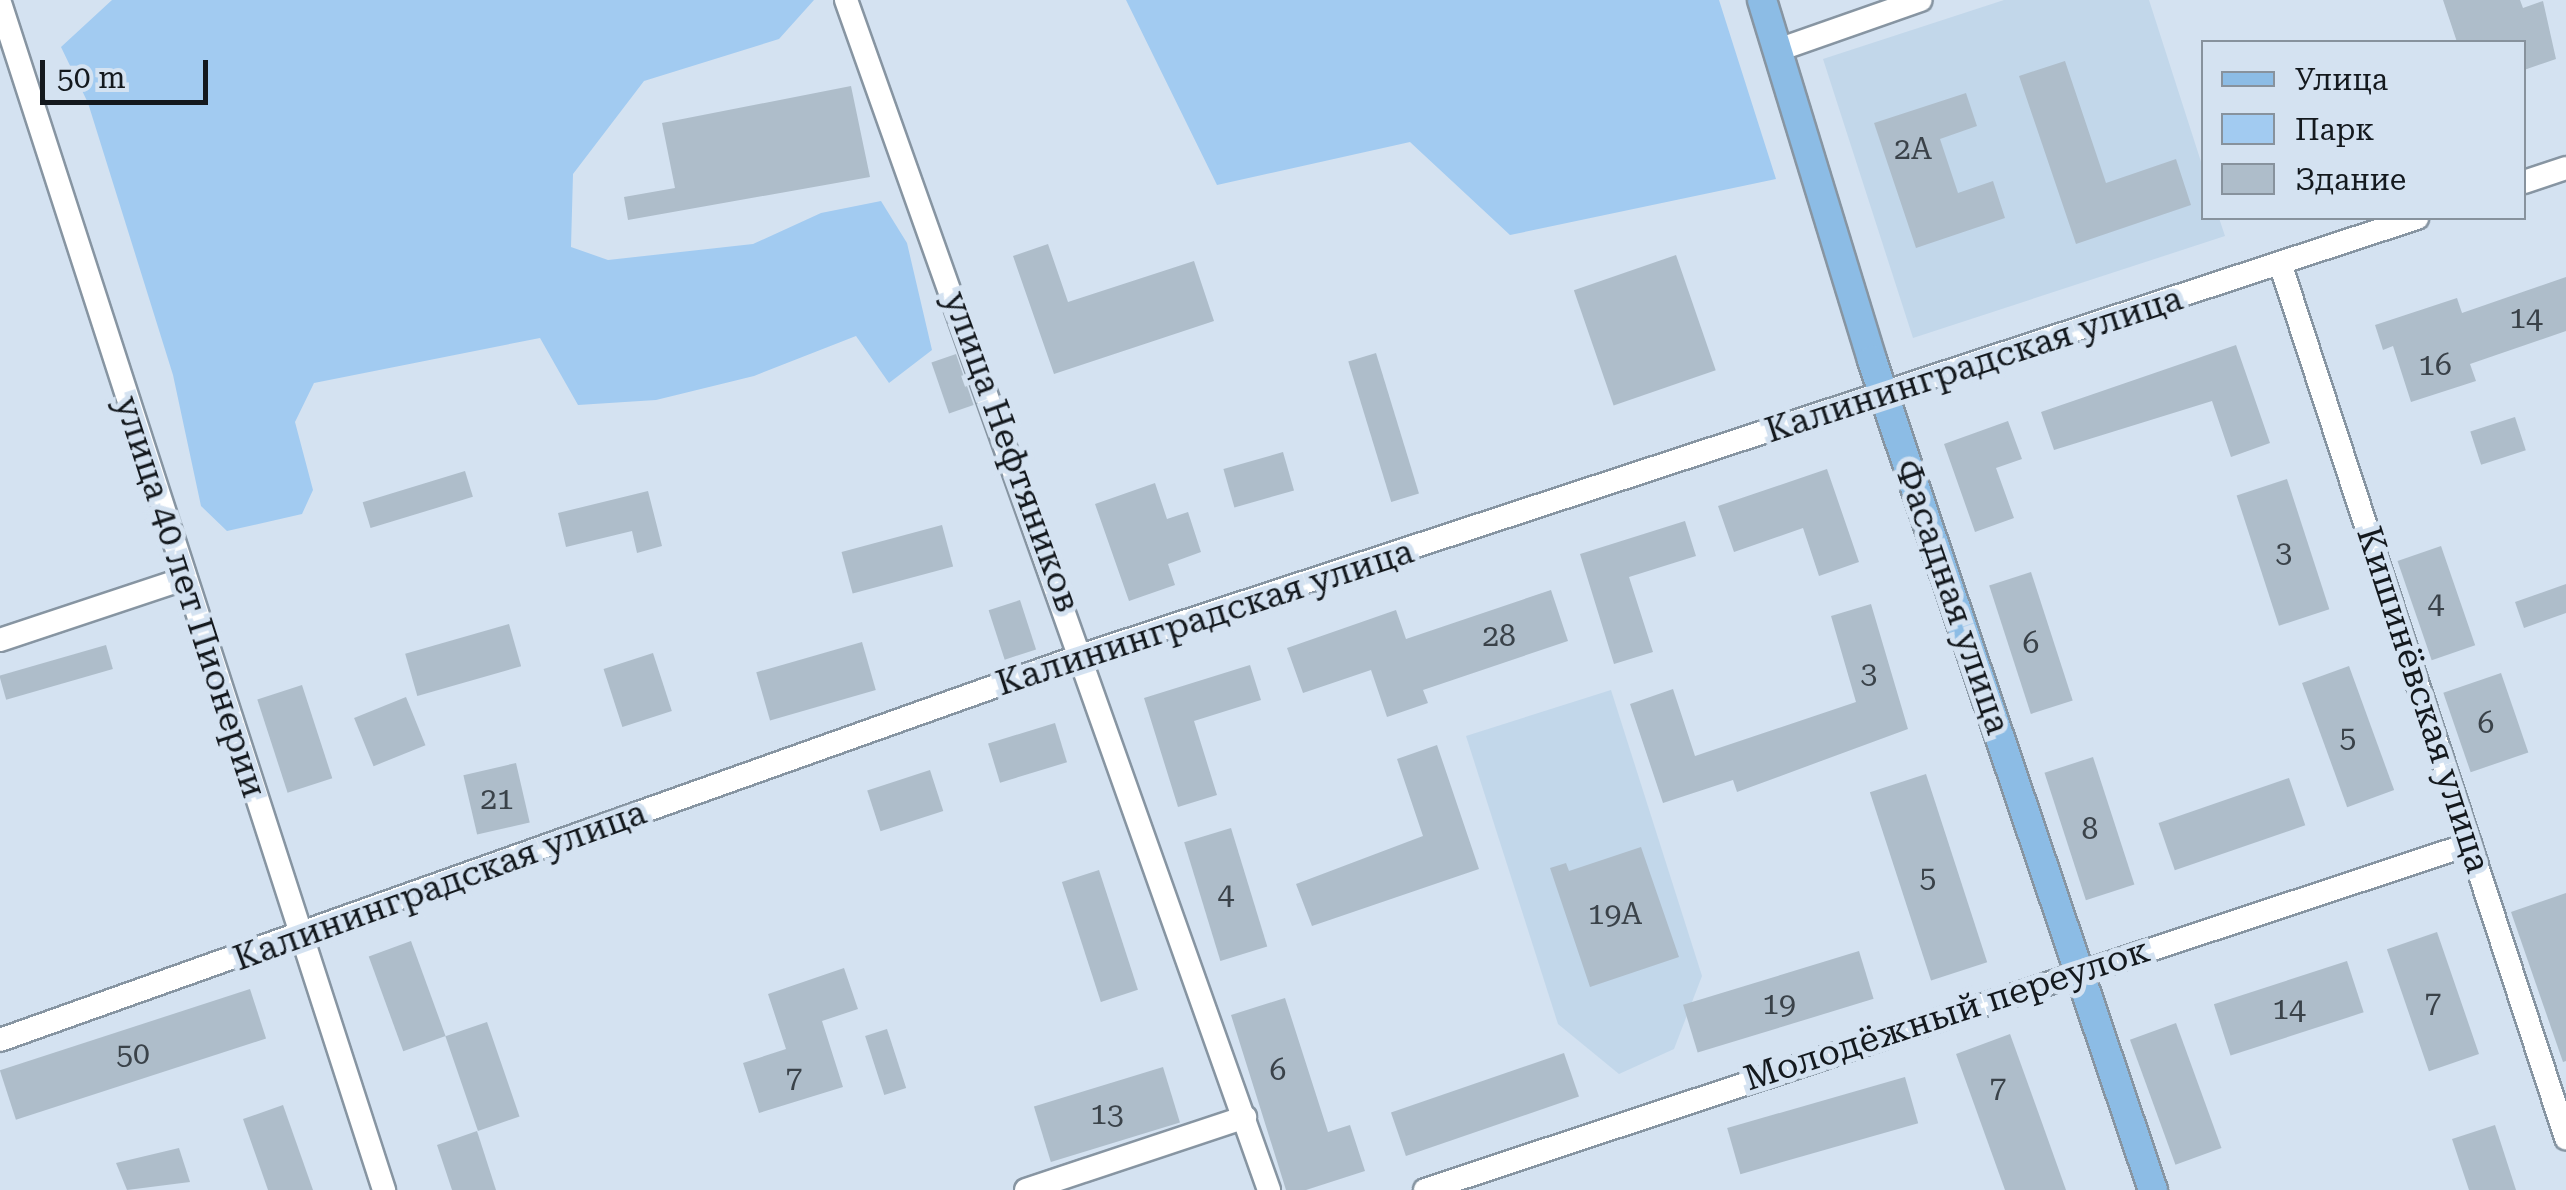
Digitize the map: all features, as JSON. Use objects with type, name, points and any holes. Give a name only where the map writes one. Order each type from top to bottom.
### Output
[{"type":"main road","name":"Фасадная улица","points":[[1762,0],[1885,396],[2153,1190]]},
{"type":"street","name":"улица Нефтяников","points":[[846,0],[1083,655],[1269,1190]]},
{"type":"street","points":[[1778,50],[1921,0]]},
{"type":"street","name":"улица 40 лет Пионерии","points":[[0,3],[384,1190]]},
{"type":"street","points":[[2526,181],[2566,168]]},
{"type":"street","name":"Калининградская улица","points":[[0,1040],[300,937],[1083,655],[1885,396],[2411,220]]},
{"type":"street","name":"Кишинёвская улица","points":[[2280,263],[2566,1138]]},
{"type":"street","points":[[0,640],[184,579]]},
{"type":"street","name":"Молодёжный переулок","points":[[1425,1190],[2078,970],[2470,844]]},
{"type":"street","points":[[1026,1190],[1245,1117]]},
{"type":"shaded area","points":[[2004,0],[2149,0],[2201,162],[2201,220],[2220,220],[2225,236],[1913,338],[1823,59]]},
{"type":"shaded area","points":[[1611,690],[1702,976],[1674,1049],[1619,1074],[1558,1024],[1466,736]]},
{"type":"green space","points":[[112,0],[814,0],[779,39],[644,81],[573,174],[571,247],[608,260],[753,244],[821,213],[881,201],[907,243],[932,350],[889,383],[856,336],[754,376],[656,400],[578,405],[540,338],[314,383],[295,422],[313,490],[302,514],[227,531],[201,506],[173,375],[88,103],[61,47]]},
{"type":"green space","points":[[1126,0],[1719,0],[1776,179],[1510,235],[1410,142],[1217,185]]},
{"type":"building","points":[[2443,0],[2520,0],[2523,8],[2543,1],[2556,59],[2526,69],[2526,40],[2456,40]]},
{"type":"building","points":[[2065,61],[2106,183],[2176,159],[2191,205],[2076,244],[2019,76]]},
{"type":"building","points":[[851,86],[870,177],[628,220],[624,197],[675,188],[662,123]]},
{"type":"building","points":[[1966,93],[1977,126],[1940,139],[1958,193],[1993,181],[2005,218],[1916,248],[1874,123]]},
{"type":"building","points":[[1048,244],[1068,302],[1194,261],[1214,321],[1054,374],[1013,256]]},
{"type":"building","points":[[1676,255],[1716,370],[1614,406],[1574,290]]},
{"type":"building","points":[[2566,277],[2566,331],[2470,364],[2476,381],[2411,402],[2393,346],[2383,350],[2375,325],[2457,298],[2462,313]]},
{"type":"building","points":[[2236,345],[2270,443],[2231,457],[2212,401],[2054,450],[2041,412]]},
{"type":"building","points":[[1376,353],[1419,494],[1391,502],[1348,361]]},
{"type":"building","points":[[956,354],[974,405],[949,414],[931,362]]},
{"type":"building","points":[[2515,417],[2526,450],[2481,465],[2470,432]]},
{"type":"building","points":[[2008,421],[2022,459],[1996,468],[2014,518],[1975,532],[1944,444]]},
{"type":"building","points":[[1283,452],[1294,490],[1234,508],[1223,469]]},
{"type":"building","points":[[1827,469],[1859,562],[1819,576],[1803,528],[1734,552],[1718,506]]},
{"type":"building","points":[[465,471],[473,497],[371,528],[363,502]]},
{"type":"building","points":[[2287,479],[2329,609],[2279,626],[2237,495]]},
{"type":"building","points":[[1155,483],[1167,519],[1188,512],[1201,552],[1168,564],[1175,585],[1129,601],[1095,504]]},
{"type":"building","points":[[648,491],[662,546],[637,553],[632,531],[566,547],[558,513]]},
{"type":"building","points":[[1685,521],[1696,556],[1629,577],[1653,652],[1614,664],[1580,554]]},
{"type":"building","points":[[942,525],[953,567],[853,593],[842,552]]},
{"type":"building","points":[[2441,546],[2475,645],[2432,660],[2398,561]]},
{"type":"building","points":[[2031,572],[2073,700],[2031,714],[1989,586]]},
{"type":"building","points":[[2566,584],[2566,613],[2524,628],[2515,602]]},
{"type":"building","points":[[1551,590],[1568,641],[1423,690],[1428,703],[1387,717],[1371,670],[1303,693],[1287,648],[1396,610],[1406,639]]},
{"type":"building","points":[[1020,600],[1036,649],[1005,660],[989,610]]},
{"type":"building","points":[[1871,604],[1908,729],[1737,792],[1733,780],[1663,803],[1630,704],[1673,689],[1695,756],[1856,702],[1831,616]]},
{"type":"building","points":[[509,624],[521,666],[417,696],[405,654]]},
{"type":"building","points":[[862,642],[876,690],[770,720],[756,672]]},
{"type":"building","points":[[106,645],[113,669],[6,700],[0,675]]},
{"type":"building","points":[[653,653],[672,711],[622,727],[604,669]]},
{"type":"building","points":[[1250,665],[1261,700],[1194,721],[1217,795],[1178,807],[1144,698]]},
{"type":"building","points":[[2349,666],[2394,790],[2347,807],[2302,683]]},
{"type":"building","points":[[2501,673],[2528,752],[2471,772],[2443,693]]},
{"type":"building","points":[[302,685],[332,778],[288,793],[257,700]]},
{"type":"building","points":[[406,697],[425,745],[374,766],[354,718]]},
{"type":"building","points":[[1055,723],[1067,762],[1000,783],[988,743]]},
{"type":"building","points":[[1437,745],[1479,869],[1312,926],[1296,884],[1423,836],[1397,759]]},
{"type":"building","points":[[2093,757],[2134,884],[2086,900],[2044,773]]},
{"type":"building","points":[[516,763],[530,822],[477,835],[463,775]]},
{"type":"building","points":[[930,770],[943,811],[881,831],[867,790]]},
{"type":"building","points":[[1926,774],[1987,962],[1931,981],[1870,792]]},
{"type":"building","points":[[2289,778],[2305,825],[2175,870],[2159,823]]},
{"type":"building","points":[[1231,828],[1267,947],[1220,961],[1184,842]]},
{"type":"building","points":[[1641,847],[1679,957],[1590,987],[1550,868],[1566,863],[1569,871]]},
{"type":"building","points":[[1099,870],[1138,990],[1101,1002],[1062,882]]},
{"type":"building","points":[[2566,893],[2566,1061],[2563,1062],[2511,912]]},
{"type":"building","points":[[2437,932],[2479,1054],[2429,1071],[2387,949]]},
{"type":"building","points":[[411,941],[446,1036],[403,1051],[369,956]]},
{"type":"building","points":[[1859,951],[1874,999],[1698,1053],[1683,1005]]},
{"type":"building","points":[[2347,961],[2364,1012],[2231,1056],[2214,1004]]},
{"type":"building","points":[[844,968],[858,1009],[822,1021],[843,1087],[759,1113],[743,1063],[786,1049],[768,994]]},
{"type":"building","points":[[250,989],[266,1038],[16,1120],[0,1070]]},
{"type":"building","points":[[1285,998],[1328,1132],[1350,1125],[1365,1171],[1306,1190],[1286,1190],[1231,1015]]},
{"type":"building","points":[[487,1022],[520,1117],[478,1131],[445,1036]]},
{"type":"building","points":[[2176,1023],[2221,1148],[2175,1165],[2130,1040]]},
{"type":"building","points":[[887,1029],[906,1088],[884,1095],[865,1036]]},
{"type":"building","points":[[2010,1034],[2066,1190],[2005,1190],[1956,1054]]},
{"type":"building","points":[[1564,1053],[1579,1096],[1406,1156],[1391,1113]]},
{"type":"building","points":[[1163,1067],[1180,1122],[1051,1162],[1034,1106]]},
{"type":"building","points":[[1905,1077],[1918,1123],[1740,1174],[1727,1128]]},
{"type":"building","points":[[283,1105],[313,1190],[268,1190],[243,1119]]},
{"type":"building","points":[[2495,1125],[2516,1190],[2469,1190],[2452,1139]]},
{"type":"building","points":[[477,1131],[496,1190],[452,1190],[437,1145]]},
{"type":"building","points":[[179,1148],[190,1182],[127,1190],[116,1163]]}]
